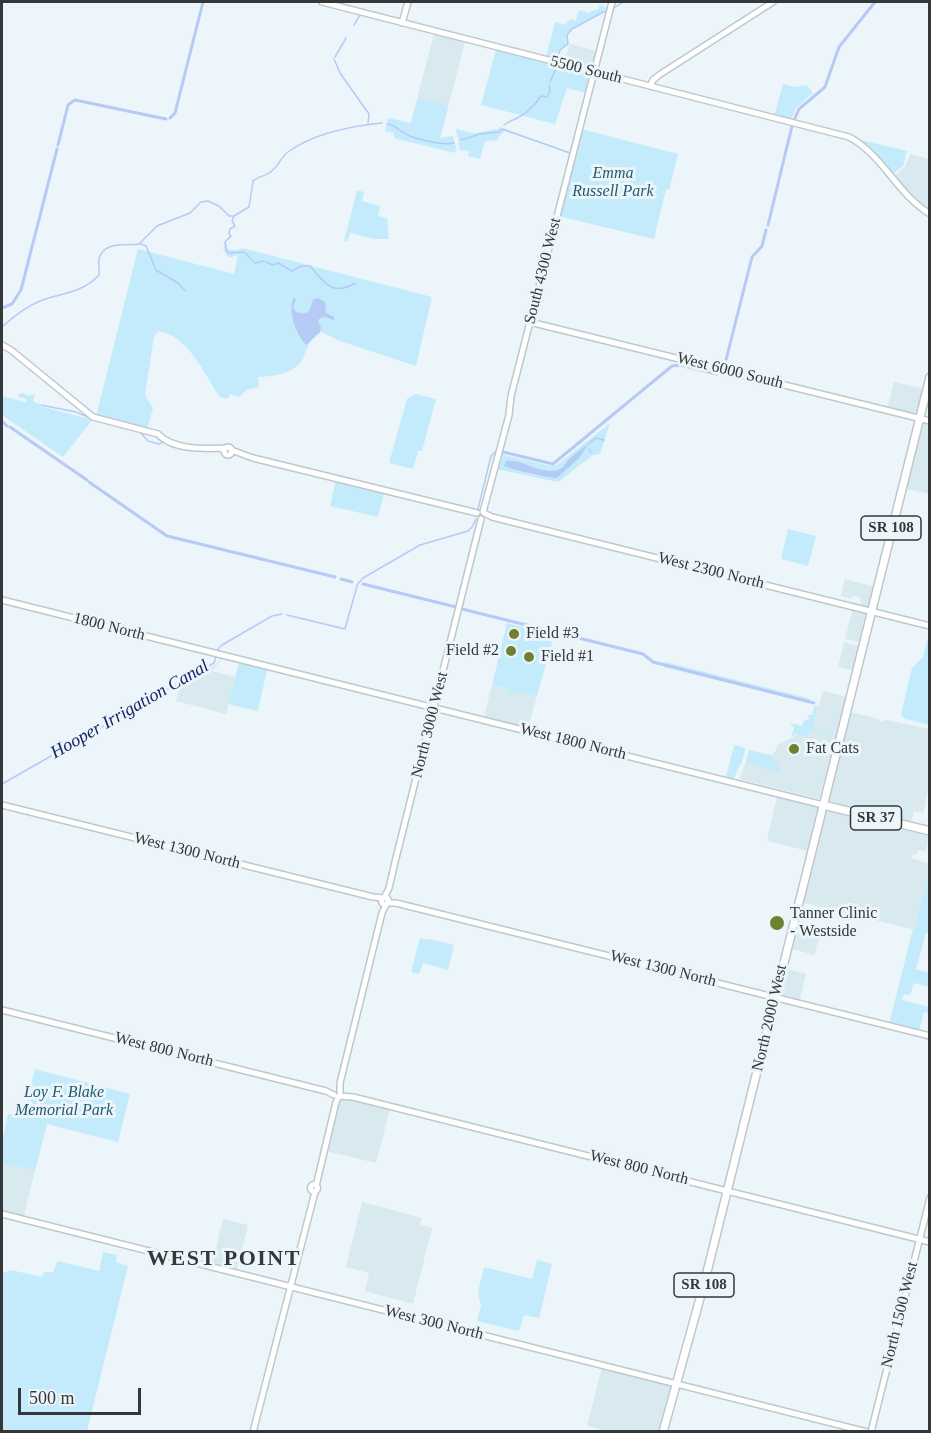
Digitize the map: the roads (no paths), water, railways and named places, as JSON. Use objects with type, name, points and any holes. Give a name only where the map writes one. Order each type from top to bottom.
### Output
[{"type":"main road","name":"5500 South","points":[[322,2],[849,137],[864,146],[902,191],[917,206],[930,214]]},
{"type":"main road","points":[[402,23],[408,2]]},
{"type":"main road","name":"South 4300 West","points":[[519,365],[612,2]]},
{"type":"main road","points":[[650,86],[658,75],[773,2]]},
{"type":"main road","name":"West 6000 South","points":[[530,322],[930,421]]},
{"type":"main road","name":"West 2300 North","points":[[2,345],[98,419],[158,434],[164,440],[182,445],[228,451],[930,626]]},
{"type":"main road","name":"North 3000 West","points":[[253,1431],[480,515],[509,416],[511,396],[519,365]]},
{"type":"main road","name":"SR 108","points":[[919,418],[930,377]]},
{"type":"main road","name":"North 2000 West","points":[[663,1431],[728,1191],[919,418]]},
{"type":"main road","name":"1800 North","points":[[2,600],[217,654]]},
{"type":"main road","name":"West 1800 North","points":[[217,654],[930,831]]},
{"type":"main road","name":"West 1300 North","points":[[2,805],[930,1036]]},
{"type":"main road","name":"West 800 North","points":[[2,1010],[930,1242]]},
{"type":"main road","name":"North 1500 West","points":[[869,1431],[930,1198]]},
{"type":"main road","name":"West 300 North","points":[[2,1215],[869,1431]]},
{"type":"waterway","name":"Hooper Irrigation Canal","points":[[170,118],[175,113],[203,2]]},
{"type":"waterway","points":[[614,8],[623,2]]},
{"type":"waterway","name":"Hooper Irrigation Canal","points":[[794,120],[799,109],[825,87],[839,47],[875,2]]},
{"type":"waterway","points":[[558,59],[560,50],[568,44],[567,35],[572,29],[607,10]]},
{"type":"waterway","points":[[354,25],[360,15]]},
{"type":"waterway","points":[[335,57],[346,38]]},
{"type":"waterway","points":[[334,59],[340,73],[369,114],[368,123]]},
{"type":"waterway","points":[[550,82],[557,66]]},
{"type":"waterway","points":[[504,125],[527,111],[541,96],[547,97],[550,91],[549,85]]},
{"type":"waterway","name":"Hooper Irrigation Canal","points":[[58,145],[68,105],[75,100],[166,119]]},
{"type":"waterway","points":[[2,327],[35,303],[79,289],[93,281],[99,275],[99,258],[107,248],[139,244],[157,226],[190,213],[201,202],[208,201],[219,206],[229,216],[234,216],[249,207],[253,181],[272,171],[285,154],[298,145],[321,135],[382,123]]},
{"type":"waterway","points":[[388,124],[416,138],[437,143],[454,143]]},
{"type":"waterway","name":"Hooper Irrigation Canal","points":[[768,225],[792,126]]},
{"type":"waterway","points":[[502,129],[570,153]]},
{"type":"waterway","points":[[461,140],[480,134],[499,132],[502,129]]},
{"type":"waterway","name":"Hooper Irrigation Canal","points":[[2,308],[12,304],[21,290],[57,149]]},
{"type":"waterway","points":[[603,195],[608,190]]},
{"type":"waterway","points":[[234,216],[232,221],[235,226],[230,229],[231,236],[225,242],[227,252],[244,252],[255,263],[264,261]]},
{"type":"waterway","name":"Hooper Irrigation Canal","points":[[724,368],[752,257],[762,246],[766,230]]},
{"type":"waterway","points":[[141,244],[146,246],[156,270],[178,283],[185,291]]},
{"type":"waterway","points":[[266,262],[273,265],[278,263],[292,271],[301,266],[310,266],[324,282],[334,288],[347,287],[355,283]]},
{"type":"waterway","name":"Hooper Irrigation Canal","points":[[503,452],[553,464],[672,366],[680,365],[717,374],[722,372]]},
{"type":"waterway","points":[[41,405],[76,412],[90,418]]},
{"type":"waterway","points":[[2,421],[7,426]]},
{"type":"waterway","points":[[10,427],[87,480]]},
{"type":"waterway","points":[[139,431],[148,441],[159,444],[163,442]]},
{"type":"waterway","points":[[588,444],[596,438],[604,440]]},
{"type":"waterway","points":[[589,449],[591,453]]},
{"type":"waterway","name":"Hooper Irrigation Canal","points":[[478,509],[491,456],[496,451]]},
{"type":"waterway","points":[[89,482],[167,536],[335,577]]},
{"type":"waterway","name":"Hooper Irrigation Canal","points":[[357,585],[363,578],[420,545],[468,531],[476,519]]},
{"type":"waterway","points":[[341,579],[352,582]]},
{"type":"waterway","points":[[363,584],[456,607]]},
{"type":"waterway","name":"Hooper Irrigation Canal","points":[[287,615],[345,629],[357,586]]},
{"type":"waterway","points":[[462,609],[643,654],[653,662],[814,703]]},
{"type":"waterway","name":"Hooper Irrigation Canal","points":[[2,784],[214,663],[218,649],[222,645],[272,616],[282,614]]},
{"type":"place","name":"Field #3","points":[[514,634]]},
{"type":"place","name":"Field #2","points":[[511,651]]},
{"type":"place","name":"Field #1","points":[[529,657]]},
{"type":"place","name":"Fat Cats","points":[[794,749]]},
{"type":"place","name":"Tanner Clinic - Westside","points":[[777,923]]},
{"type":"district","name":"WEST POINT","points":[[224,1259]]},
{"type":"park label","name":"Emma Russell Park","points":[[613,183]]},
{"type":"park label","name":"Loy F. Blake Memorial Park","points":[[64,1102]]}]
